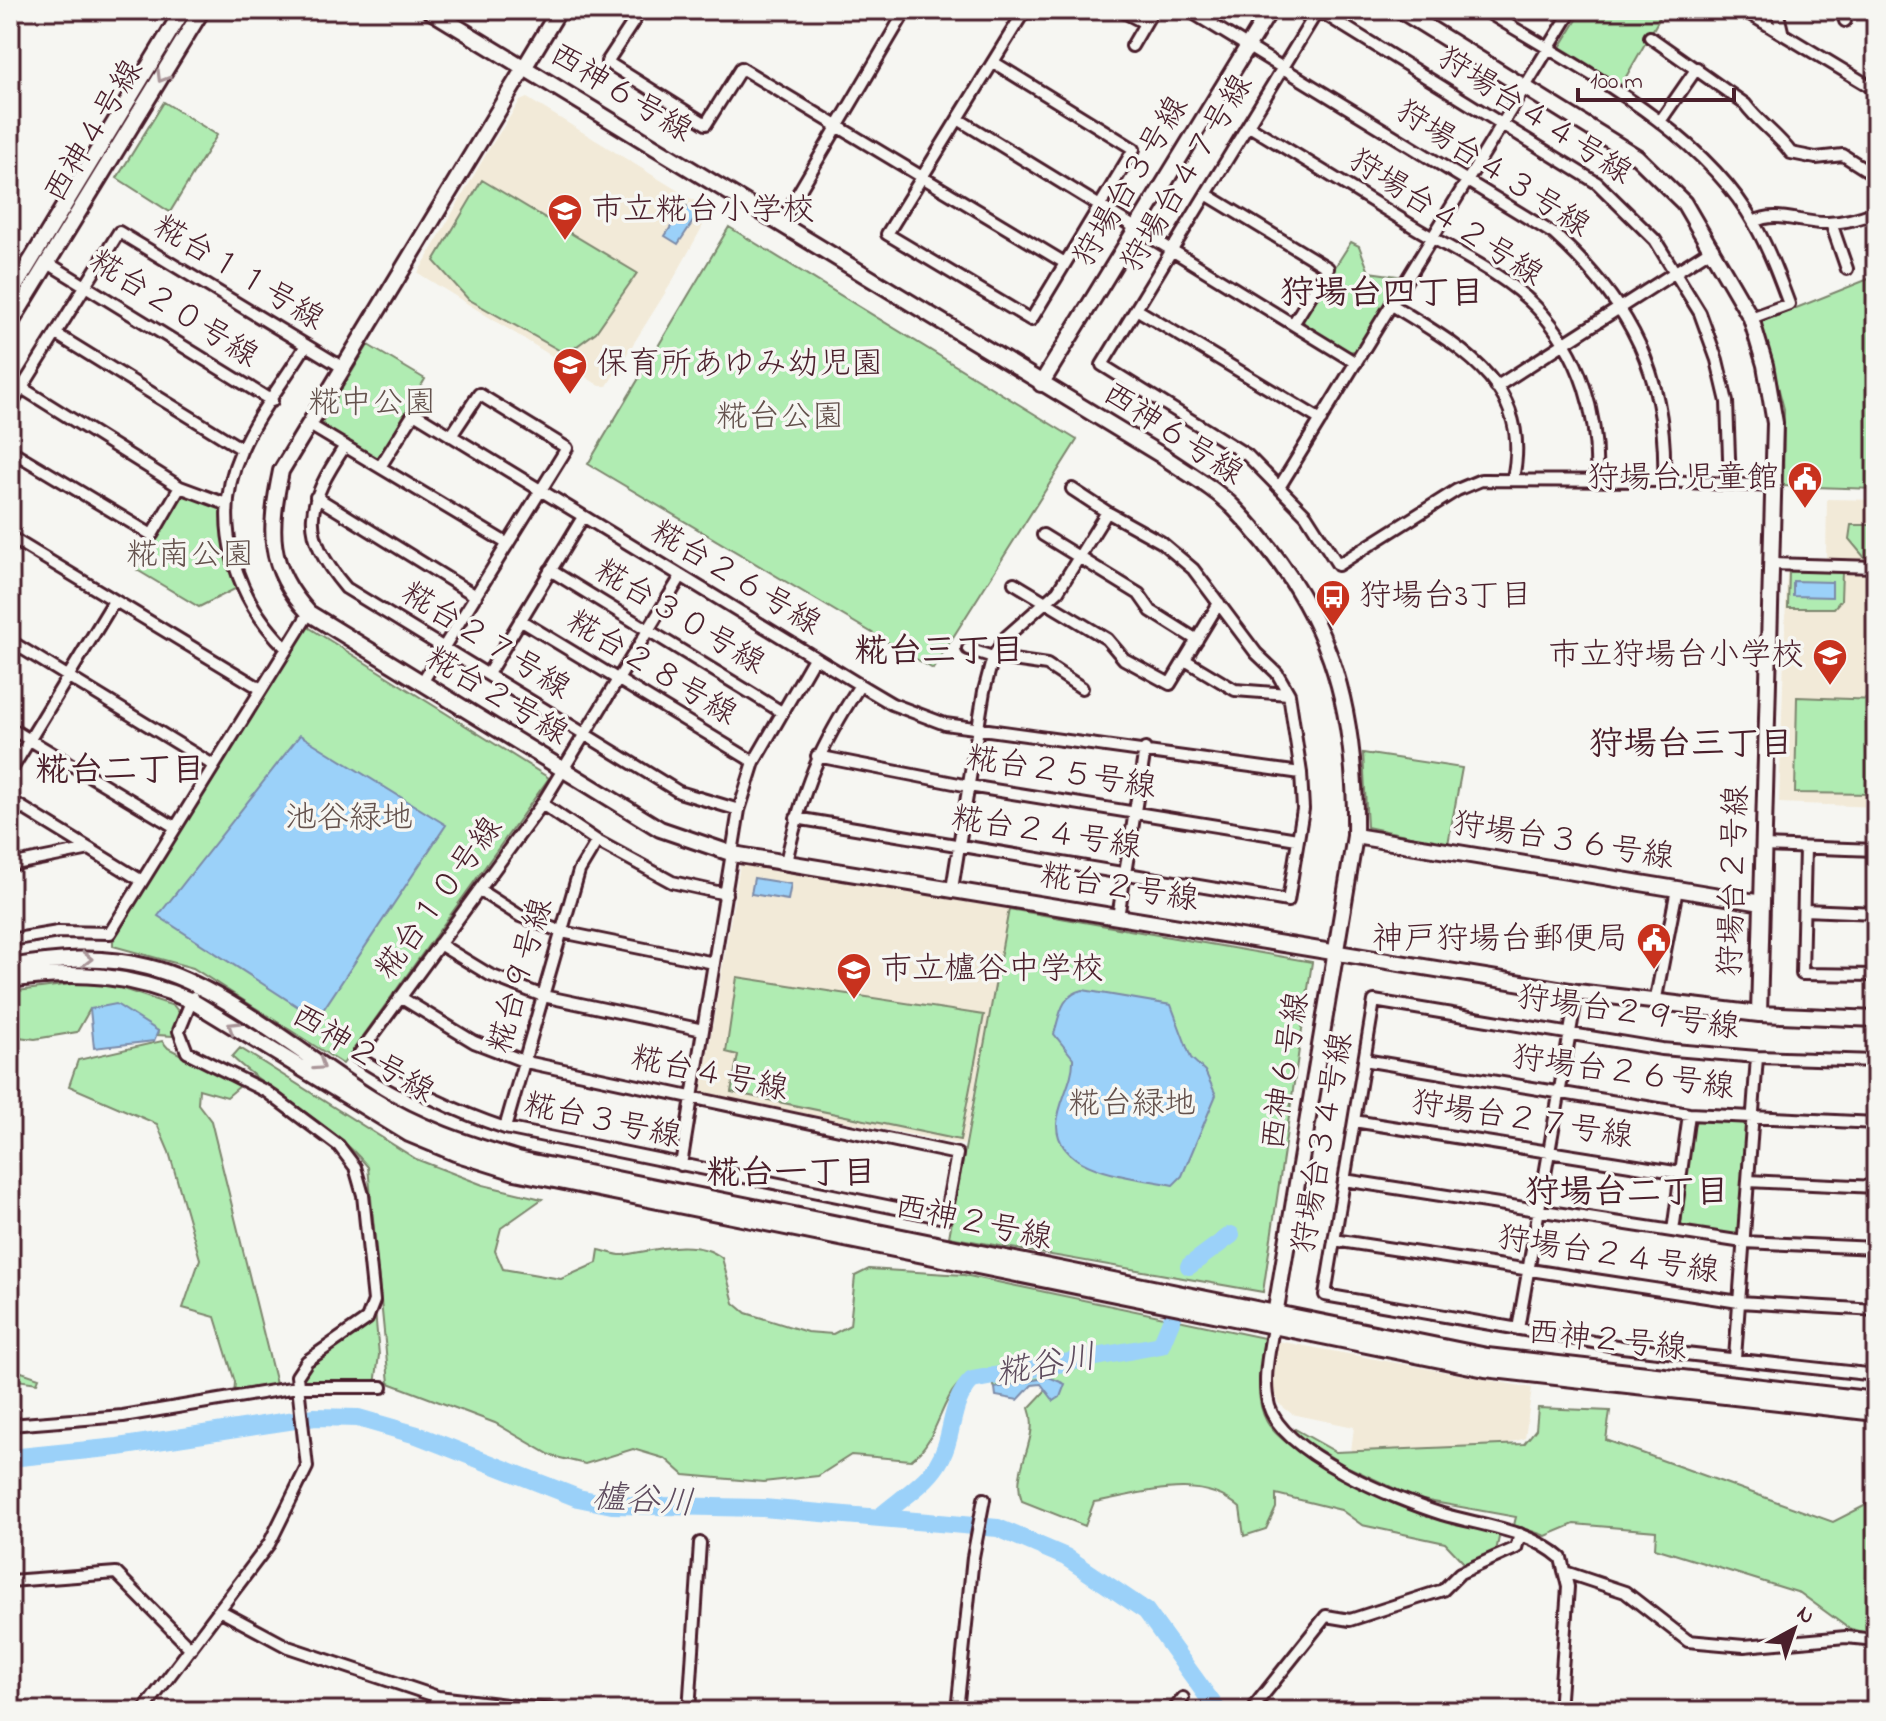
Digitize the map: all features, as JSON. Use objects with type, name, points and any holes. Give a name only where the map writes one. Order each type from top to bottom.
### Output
[{"type":"street","name":"西神４号線","points":[[10,295],[183,10]]},
{"type":"street","name":"西神４号線","points":[[10,324],[202,10]]},
{"type":"street","name":"西神６号線","points":[[429,10],[1161,455],[1233,507],[1278,561],[1319,626],[1344,692],[1353,745],[1355,836],[1274,1321]]},
{"type":"street","name":"糀台２号線","points":[[559,10],[281,471],[271,520],[276,559],[293,596],[309,613],[660,829],[733,854],[1577,992],[1759,1014],[1876,1019]]},
{"type":"street","points":[[641,10],[607,62],[706,124],[741,68],[1065,263]]},
{"type":"street","points":[[780,224],[906,10]]},
{"type":"street","points":[[993,62],[1134,149],[1031,320],[887,234],[1025,10]]},
{"type":"street","points":[[1120,10],[1145,23]]},
{"type":"street","points":[[1132,46],[1153,10]]},
{"type":"street","name":"狩場台４３号線","points":[[1188,10],[1554,234],[1583,259],[1620,308],[1646,355],[1661,404],[1666,438],[1664,481]]},
{"type":"street","points":[[1211,24],[1219,10]]},
{"type":"street","name":"狩場台３号線","points":[[1041,384],[1270,10]]},
{"type":"street","name":"狩場台４７号線","points":[[1280,486],[1247,455],[1102,365],[1318,10]]},
{"type":"street","name":"狩場台４４号線","points":[[1318,10],[1597,183],[1655,240],[1700,313],[1717,360],[1727,402],[1730,484]]},
{"type":"street","name":"狩場台２号線","points":[[1400,10],[1637,157],[1684,203],[1713,248],[1751,318],[1765,365],[1775,423],[1759,1014]]},
{"type":"street","points":[[1484,10],[1661,120],[1710,167],[1754,222],[1789,304],[1751,318]]},
{"type":"street","points":[[1572,10],[1280,486],[1306,515],[1338,565],[1457,490],[1481,480],[1664,481],[1774,486]]},
{"type":"street","points":[[1743,10],[1876,90]]},
{"type":"street","points":[[1777,10],[1782,31]]},
{"type":"street","points":[[1650,37],[1745,104],[1756,119],[1776,133],[1791,153],[1816,158],[1843,155],[1876,176]]},
{"type":"street","points":[[1661,120],[1697,68]]},
{"type":"street","points":[[958,119],[1356,363]]},
{"type":"street","name":"狩場台４２号線","points":[[1249,126],[1496,275],[1536,307],[1564,344],[1587,390],[1598,439],[1596,480]]},
{"type":"street","points":[[1206,194],[1328,268],[1293,324]]},
{"type":"street","points":[[1754,222],[1766,215],[1831,223],[1876,212]]},
{"type":"street","points":[[1831,223],[1847,269]]},
{"type":"street","name":"糀台１１号線","points":[[10,407],[119,232],[342,367]]},
{"type":"street","points":[[1496,387],[1713,248]]},
{"type":"street","name":"糀台２０号線","points":[[48,263],[272,401]]},
{"type":"street","points":[[1392,305],[1479,361],[1514,422],[1519,449],[1513,478]]},
{"type":"street","points":[[1136,309],[1321,420]]},
{"type":"street","points":[[56,334],[242,449]]},
{"type":"street","points":[[287,649],[266,628],[245,594],[231,556],[226,504],[242,449],[306,345]]},
{"type":"street","points":[[22,388],[180,487],[226,504]]},
{"type":"street","points":[[421,684],[567,448],[479,394],[451,436]]},
{"type":"street","name":"糀台２６号線","points":[[380,467],[414,413],[860,685],[913,713],[945,724],[1145,749],[1301,773]]},
{"type":"street","points":[[308,424],[508,544]]},
{"type":"street","name":"糀台２７号線","points":[[345,446],[322,480],[316,497],[312,531],[321,559],[346,588],[679,792],[739,810]]},
{"type":"street","points":[[10,450],[152,535],[180,487]]},
{"type":"street","points":[[1072,489],[1161,542],[1193,569],[1256,653],[1277,673],[1289,694],[1301,773],[1303,809],[1297,839]]},
{"type":"street","points":[[316,497],[476,596]]},
{"type":"street","points":[[952,889],[984,691],[993,657],[1006,637],[1058,591],[1107,512]]},
{"type":"street","points":[[488,674],[583,517]]},
{"type":"street","points":[[1043,535],[1139,594],[1151,611],[1197,640]]},
{"type":"street","points":[[10,537],[261,689]]},
{"type":"street","points":[[1771,564],[1876,567]]},
{"type":"street","name":"糀台３０号線","points":[[550,570],[780,711]]},
{"type":"street","name":"糀台１０号線","points":[[357,1057],[542,804],[680,578]]},
{"type":"street","points":[[1014,583],[1107,639],[1124,659],[1170,684],[1219,603]]},
{"type":"street","points":[[10,772],[114,601]]},
{"type":"street","points":[[10,940],[58,932],[110,933],[309,613]]},
{"type":"street","name":"糀台２８号線","points":[[520,620],[754,762]]},
{"type":"street","points":[[10,641],[213,765]]},
{"type":"street","points":[[968,649],[993,657],[1047,665],[1082,688]]},
{"type":"street","points":[[681,1165],[739,810],[754,762],[780,711],[814,658]]},
{"type":"street","points":[[1185,660],[1235,690],[1289,694]]},
{"type":"street","points":[[786,862],[796,818],[817,756],[860,685]]},
{"type":"street","points":[[10,728],[175,827]]},
{"type":"street","points":[[1118,917],[1145,749]]},
{"type":"street","name":"糀台２５号線","points":[[817,756],[969,786],[1297,839]]},
{"type":"street","points":[[10,800],[142,881]]},
{"type":"street","points":[[542,804],[597,841],[672,882],[726,894]]},
{"type":"street","name":"糀台２４号線","points":[[796,818],[1288,901],[1297,839]]},
{"type":"street","name":"狩場台３６号線","points":[[1355,836],[1762,903]]},
{"type":"street","name":"糀台９号線","points":[[505,1128],[579,871],[597,841]]},
{"type":"street","points":[[1764,846],[1876,850]]},
{"type":"street","points":[[1805,848],[1802,974],[1876,975]]},
{"type":"street","points":[[10,865],[90,849]]},
{"type":"street","points":[[1655,1003],[1677,889]]},
{"type":"street","points":[[479,890],[520,916],[562,932],[714,963]]},
{"type":"street","points":[[1804,910],[1876,913]]},
{"type":"street","points":[[439,944],[490,975],[543,996],[703,1030]]},
{"type":"street","name":"西神２号線","points":[[10,967],[60,958],[109,960],[151,967],[409,1134],[515,1172],[1274,1321],[1485,1369],[1876,1413]]},
{"type":"street","name":"西神２号線","points":[[10,980],[57,973],[107,974],[195,995]]},
{"type":"street","points":[[1577,992],[1518,1329],[1622,1347],[1876,1375]]},
{"type":"street","points":[[143,1711],[269,1544],[307,1467],[297,1376],[307,1361],[367,1319],[374,1301],[355,1167],[339,1146],[267,1092],[187,1052],[179,1031],[195,995]]},
{"type":"street","name":"糀台４号線","points":[[400,997],[474,1042],[526,1062],[957,1154],[945,1218]]},
{"type":"street","name":"狩場台２９号線","points":[[1374,1001],[1662,1049],[1757,1057],[1876,1061]]},
{"type":"street","name":"狩場台３４号線","points":[[1374,1001],[1325,1295],[1518,1329]]},
{"type":"street","name":"糀台３号線","points":[[357,1057],[450,1110],[505,1128],[945,1218]]},
{"type":"street","points":[[1735,1358],[1757,1057]]},
{"type":"street","name":"狩場台２６号線","points":[[1364,1060],[1689,1114],[1876,1123]]},
{"type":"street","points":[[1673,1231],[1689,1114]]},
{"type":"street","name":"狩場台２７号線","points":[[1354,1121],[1681,1173]]},
{"type":"street","points":[[1344,1180],[1743,1242],[1876,1248]]},
{"type":"street","points":[[1748,1181],[1876,1187]]},
{"type":"street","name":"狩場台２４号線","points":[[1334,1240],[1739,1302],[1876,1310]]},
{"type":"street","points":[[1274,1321],[1265,1382],[1270,1409],[1285,1432],[1318,1458],[1396,1496],[1440,1513],[1520,1534],[1548,1546],[1561,1558],[1568,1573],[1559,1711]]},
{"type":"street","name":"西神２号線","points":[[1274,1321],[1487,1356],[1876,1400]]},
{"type":"street","points":[[10,1425],[123,1416],[297,1387],[382,1387]]},
{"type":"street","points":[[957,1711],[973,1557],[984,1499]]},
{"type":"street","points":[[1256,1704],[1326,1616],[1350,1620],[1443,1590],[1460,1573],[1516,1548],[1520,1534]]},
{"type":"street","points":[[689,1711],[700,1543]]},
{"type":"street","points":[[10,1581],[116,1573],[191,1649]]},
{"type":"street","points":[[1568,1573],[1625,1592],[1688,1641],[1744,1646],[1846,1637],[1876,1640]]},
{"type":"street","points":[[221,1611],[288,1647],[438,1697],[560,1711]]},
{"type":"street","points":[[1173,1711],[1183,1698]]},
{"type":"shaded area","name":"市立糀台小学校","points":[[527,98],[711,211],[672,282],[607,386],[600,386],[418,273],[489,149],[520,101]]},
{"type":"shaded area","points":[[1827,499],[1876,500],[1876,560],[1826,559]]},
{"type":"shaded area","name":"市立狩場台小学校","points":[[1787,570],[1876,572],[1876,807],[1779,803]]},
{"type":"shaded area","name":"市立櫨谷中学校","points":[[740,865],[1009,909],[964,1145],[701,1093]]},
{"type":"shaded area","points":[[1278,1341],[1532,1388],[1525,1438],[1505,1445],[1351,1451],[1354,1427],[1292,1414],[1278,1403],[1271,1380]]},
{"type":"green space","points":[[1583,10],[1656,10],[1662,14],[1619,89],[1559,49]]},
{"type":"green space","points":[[164,102],[217,135],[170,212],[117,178]]},
{"type":"green space","points":[[482,180],[637,273],[596,332],[566,354],[468,299],[434,261]]},
{"type":"green space","name":"糀台公園","points":[[729,227],[1077,440],[933,669],[588,464]]},
{"type":"green space","points":[[1351,242],[1359,246],[1369,272],[1405,277],[1360,350],[1348,352],[1306,326],[1302,319]]},
{"type":"green space","points":[[1876,276],[1876,489],[1783,486],[1784,409],[1761,322]]},
{"type":"green space","name":"糀中公園","points":[[368,345],[425,379],[378,460],[325,428],[322,422]]},
{"type":"green space","name":"糀南公園","points":[[184,494],[223,506],[239,587],[199,607],[137,570]]},
{"type":"green space","points":[[1851,525],[1876,525],[1876,557],[1864,557],[1849,539]]},
{"type":"green space","points":[[1789,571],[1842,572],[1841,600],[1834,608],[1788,608]]},
{"type":"green space","name":"池谷緑地","points":[[305,625],[549,778],[343,1064],[193,968],[113,946],[113,941]]},
{"type":"green space","points":[[1797,697],[1876,700],[1876,794],[1795,793]]},
{"type":"green space","points":[[1363,753],[1462,768],[1448,844],[1367,827]]},
{"type":"green space","name":"糀台緑地","points":[[1009,909],[1312,962],[1263,1292],[949,1237]]},
{"type":"green space","points":[[737,977],[984,1015],[960,1140],[731,1092],[738,1055],[726,1052]]},
{"type":"green space","points":[[79,983],[114,986],[174,1006],[180,1014],[173,1036],[157,1035],[158,1031],[90,1009],[77,1032],[35,1039],[10,1036],[10,992]]},
{"type":"green space","points":[[162,1041],[168,1048],[240,1086],[227,1097],[199,1089],[198,1104],[211,1121],[276,1384],[234,1395],[235,1382],[215,1317],[183,1308],[200,1259],[169,1152],[157,1124],[69,1086],[78,1060]]},
{"type":"green space","points":[[240,1048],[416,1159],[483,1185],[542,1199],[501,1228],[495,1251],[503,1269],[561,1279],[597,1263],[599,1250],[621,1255],[661,1248],[700,1248],[722,1258],[734,1303],[746,1313],[807,1332],[833,1334],[850,1325],[855,1276],[869,1269],[964,1275],[1264,1338],[1260,1402],[1267,1422],[1278,1435],[1317,1463],[1390,1501],[1428,1516],[1500,1533],[1496,1551],[1465,1564],[1445,1543],[1362,1525],[1341,1510],[1276,1494],[1276,1508],[1266,1529],[1244,1536],[1240,1508],[1224,1497],[1189,1488],[1170,1488],[1094,1502],[1085,1526],[1022,1501],[1019,1489],[1031,1431],[1029,1408],[1046,1390],[1054,1400],[1064,1384],[1049,1377],[995,1388],[988,1374],[972,1376],[960,1383],[951,1394],[923,1449],[911,1460],[851,1455],[818,1476],[763,1482],[684,1475],[666,1459],[633,1449],[585,1464],[552,1456],[495,1423],[389,1383],[368,1167],[320,1122],[232,1057]]},
{"type":"green space","points":[[1698,1119],[1742,1122],[1746,1126],[1739,1231],[1734,1235],[1685,1228],[1681,1224],[1693,1124]]},
{"type":"green space","points":[[375,1311],[379,1355],[375,1385],[305,1383],[302,1378],[310,1368],[360,1330]]},
{"type":"green space","points":[[10,1368],[39,1378],[37,1383],[10,1379]]},
{"type":"green space","points":[[1538,1408],[1610,1411],[1606,1440],[1833,1522],[1876,1500],[1876,1636],[1848,1628],[1800,1593],[1655,1548],[1656,1531],[1574,1524],[1546,1536],[1514,1525],[1516,1517],[1417,1499],[1346,1466],[1292,1433],[1295,1429],[1336,1452],[1524,1444],[1536,1429]]},
{"type":"water","points":[[685,205],[698,214],[678,244],[665,236]]},
{"type":"water","points":[[1793,581],[1832,582],[1832,597],[1793,596]]},
{"type":"water","points":[[300,735],[446,825],[317,1019],[158,916]]},
{"type":"water","points":[[754,878],[791,884],[788,900],[751,894]]},
{"type":"water","points":[[1083,990],[1171,1005],[1191,1058],[1205,1071],[1216,1095],[1182,1176],[1173,1185],[1101,1170],[1070,1154],[1060,1141],[1058,1116],[1073,1058],[1054,1034],[1066,1001]]},
{"type":"water","points":[[116,1004],[158,1031],[154,1041],[94,1048],[90,1009]]},
{"type":"water","points":[[1049,1377],[1065,1384],[1060,1397],[1054,1401],[1041,1384],[1032,1385],[1018,1400],[996,1396],[995,1388]]},
{"type":"waterway","name":"糀谷川","points":[[1189,1266],[1231,1235]]},
{"type":"waterway","name":"糀谷川","points":[[881,1516],[918,1486],[937,1465],[947,1443],[959,1400],[972,1380],[1161,1345],[1173,1316]]},
{"type":"waterway","name":"櫨谷川","points":[[10,1458],[118,1447],[315,1417],[358,1418],[417,1435],[578,1498],[612,1505],[763,1508],[998,1528],[1066,1557],[1146,1611],[1218,1711]]},
{"type":"place","name":"市立糀台小学校","points":[[565,242]]},
{"type":"place","name":"保育所あゆみ幼児園","points":[[570,396]]},
{"type":"place","name":"狩場台児童館","points":[[1805,510]]},
{"type":"place","name":"狩場台3丁目","points":[[1333,628]]},
{"type":"place","name":"市立狩場台小学校","points":[[1830,687]]},
{"type":"place","name":"神戸狩場台郵便局","points":[[1654,971]]},
{"type":"place","name":"市立櫨谷中学校","points":[[854,1001]]},
{"type":"district","name":"狩場台四丁目","points":[[1382,295]]},
{"type":"district","name":"糀台三丁目","points":[[939,653]]},
{"type":"district","name":"狩場台三丁目","points":[[1691,746]]},
{"type":"district","name":"糀台二丁目","points":[[120,772]]},
{"type":"district","name":"糀台一丁目","points":[[791,1175]]},
{"type":"district","name":"狩場台二丁目","points":[[1627,1194]]}]
